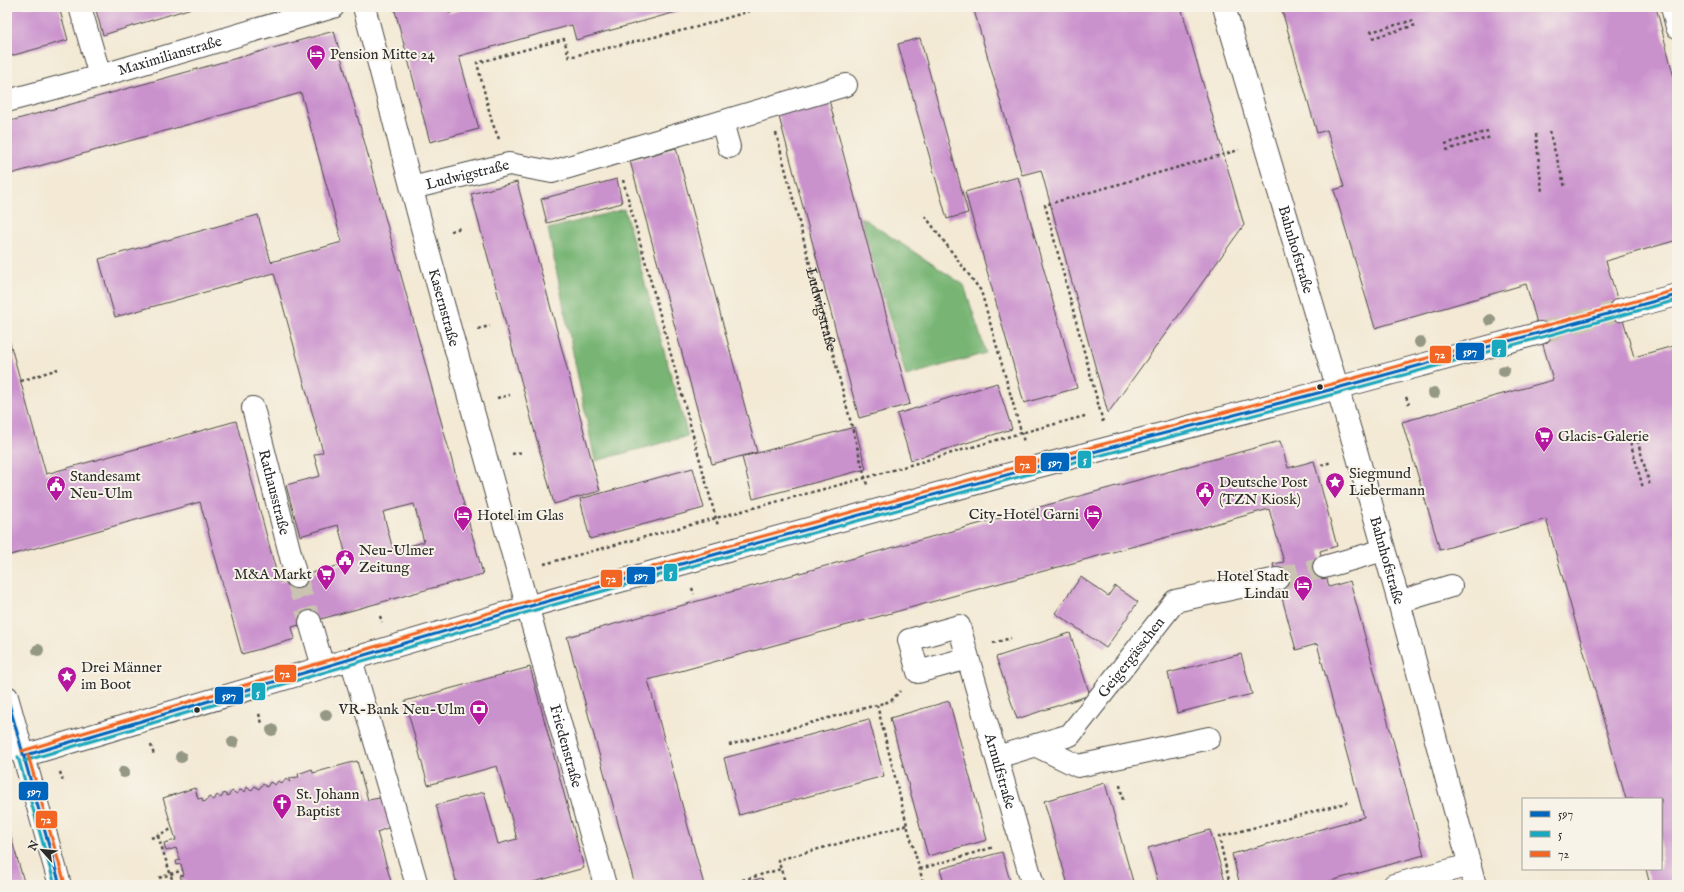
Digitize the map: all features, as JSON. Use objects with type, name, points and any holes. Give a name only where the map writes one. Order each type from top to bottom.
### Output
[{"type":"street","points":[[80,7],[100,76]]},
{"type":"street","name":"Maximilianstraße","points":[[7,101],[100,76],[333,7]]},
{"type":"street","name":"Kasernstraße","points":[[364,7],[527,607]]},
{"type":"street","name":"Bahnhofstraße","points":[[1224,7],[1399,602],[1472,875]]},
{"type":"street","points":[[1672,7],[1677,27]]},
{"type":"street","name":"Ludwigstraße","points":[[412,188],[510,164],[552,172],[846,85]]},
{"type":"street","points":[[722,122],[730,147]]},
{"type":"street","points":[[1620,310],[1677,295]]},
{"type":"street","points":[[24,756],[527,607],[874,510],[1540,333]]},
{"type":"street","name":"Rathausstraße","points":[[252,408],[296,577]]},
{"type":"street","points":[[1324,567],[1384,550]]},
{"type":"street","name":"Geigergässchen","points":[[997,757],[1070,735],[1175,601],[1277,578]]},
{"type":"street","points":[[1399,602],[1451,586]]},
{"type":"street","name":"Friedenstraße","points":[[527,607],[605,885]]},
{"type":"street","points":[[310,622],[323,667]]},
{"type":"street","name":"Arnulfstraße","points":[[918,672],[909,640],[959,626],[1033,885]]},
{"type":"street","points":[[918,672],[968,658]]},
{"type":"street","points":[[351,659],[417,885]]},
{"type":"street","points":[[7,697],[60,885]]},
{"type":"street","points":[[1035,745],[1078,766],[1209,738]]},
{"type":"street","points":[[1394,885],[1472,875]]},
{"type":"path","points":[[510,164],[492,122],[477,63],[564,39],[568,57],[697,27],[763,7]]},
{"type":"path","points":[[1370,32],[1414,20]]},
{"type":"path","points":[[1372,38],[1416,25]]},
{"type":"path","name":"Ludwigstraße","points":[[770,108],[874,510]]},
{"type":"path","points":[[1445,144],[1488,131]]},
{"type":"path","points":[[1549,131],[1564,187]]},
{"type":"path","points":[[1536,134],[1542,192]]},
{"type":"path","points":[[1446,150],[1490,137]]},
{"type":"path","points":[[1109,448],[1045,204],[1265,143]]},
{"type":"path","points":[[616,153],[724,552]]},
{"type":"path","points":[[925,216],[981,291],[1032,468]]},
{"type":"path","points":[[21,381],[58,369]]},
{"type":"path","points":[[517,572],[866,478],[1085,416]]},
{"type":"path","points":[[1636,435],[1650,486]]},
{"type":"path","points":[[1629,437],[1643,488]]},
{"type":"path","points":[[729,745],[891,701],[918,672]]},
{"type":"path","points":[[877,705],[907,825],[924,885]]},
{"type":"path","points":[[1230,885],[1219,837],[1349,802]]},
{"type":"path","points":[[786,885],[778,860],[907,825]]},
{"type":"path","points":[[151,838],[172,829]]},
{"type":"path","points":[[158,836],[174,885]]},
{"type":"path","points":[[920,869],[1020,839]]},
{"type":"path","points":[[725,885],[781,869]]},
{"type":"path","points":[[159,878],[183,870]]},
{"type":"green space","points":[[624,209],[688,436],[595,461],[548,229]]},
{"type":"green space","points":[[861,217],[964,285],[986,353],[906,376]]},
{"type":"building","points":[[7,7],[59,7],[68,40],[7,57]]},
{"type":"building","points":[[95,7],[195,7],[103,35]]},
{"type":"building","points":[[394,7],[448,7],[449,13],[470,7],[694,7],[576,40],[572,25],[459,56],[479,129],[430,142]]},
{"type":"building","points":[[973,7],[1181,7],[1244,225],[1108,413],[1041,170],[1022,175]]},
{"type":"building","name":"Glacis-Galerie","points":[[1281,7],[1656,7],[1677,89],[1677,240],[1606,261],[1634,357],[1677,345],[1677,885],[1650,885],[1646,870],[1662,870],[1662,798],[1626,798],[1546,519],[1440,550],[1402,422],[1553,380],[1526,284],[1375,328],[1334,190],[1344,187],[1327,130],[1317,133]]},
{"type":"building","points":[[334,31],[483,574],[292,627],[295,639],[242,654],[200,502],[7,556],[7,332],[46,474],[236,421],[279,582],[348,563],[338,525],[300,536],[286,485],[320,476],[314,455],[323,452],[274,273],[115,317],[99,259],[258,215],[271,262],[342,242],[301,93],[7,175],[7,122]],"holes":[[[414,504],[424,542],[393,550],[383,512]]]},
{"type":"building","points":[[920,38],[968,213],[947,219],[898,44]]},
{"type":"building","points":[[829,100],[910,404],[859,418],[778,113]]},
{"type":"building","points":[[676,148],[757,452],[712,464],[630,161]]},
{"type":"building","points":[[1018,177],[1077,388],[1024,403],[965,192]]},
{"type":"building","points":[[617,179],[622,203],[547,223],[541,199]]},
{"type":"building","points":[[517,182],[600,491],[554,504],[471,194]]},
{"type":"building","points":[[997,383],[1012,429],[911,460],[897,414]]},
{"type":"building","points":[[855,427],[866,469],[753,499],[742,457]]},
{"type":"building","points":[[1280,441],[1288,468],[1314,461],[1337,546],[1320,551],[1329,587],[1350,581],[1424,855],[1316,885],[1240,885],[1232,854],[1364,817],[1317,644],[1296,650],[1273,564],[1284,562],[1269,509],[648,680],[704,885],[635,885],[567,637]]},
{"type":"building","points":[[693,468],[704,508],[590,539],[580,499]]},
{"type":"building","points":[[1081,577],[1108,596],[1115,586],[1138,602],[1106,648],[1055,613]]},
{"type":"building","points":[[1070,633],[1090,695],[1017,719],[996,657]]},
{"type":"building","points":[[1241,654],[1252,694],[1177,713],[1168,673]]},
{"type":"building","points":[[530,667],[584,868],[523,885],[457,885],[436,805],[484,792],[498,844],[517,839],[497,766],[428,785],[405,701]]},
{"type":"building","points":[[949,701],[987,840],[928,856],[890,718]]},
{"type":"building","points":[[869,719],[884,776],[739,815],[724,758]]},
{"type":"building","name":"St. Johann Baptist","points":[[357,761],[368,800],[380,798],[387,801],[390,827],[377,832],[392,885],[187,885],[186,880],[182,881],[180,876],[184,875],[181,864],[177,865],[176,861],[180,860],[176,848],[166,851],[164,843],[176,840],[163,798],[195,788],[198,799],[202,798],[203,802],[209,797],[214,800],[217,795],[221,798],[224,793],[228,796],[232,791],[237,794],[240,790],[245,792],[247,787],[251,791],[255,786],[259,789],[263,784],[267,787],[270,782],[275,785],[278,781],[282,784],[286,779],[290,782],[290,778],[299,777],[298,774],[312,769],[313,773]]},
{"type":"building","points":[[1105,783],[1134,885],[1068,885],[1044,801]]},
{"type":"building","points":[[7,824],[25,885],[7,885]]},
{"type":"building","points":[[1210,830],[1226,885],[1159,885],[1148,848]]},
{"type":"building","points":[[1002,852],[1011,885],[945,885],[940,869]]},
{"type":"building","points":[[762,878],[764,885],[737,885]]},
{"type":"tunnel","points":[[1540,333],[1620,310]]},
{"type":"tunnel","points":[[1277,579],[1324,567]]},
{"type":"tunnel","points":[[296,577],[310,622]]},
{"type":"transit line","name":"72","points":[[22,751],[526,602],[723,547],[1031,463],[1336,383],[1676,290]]},
{"type":"transit line","name":"597","points":[[23,756],[527,607],[724,552],[1032,468],[1337,388],[1677,295]]},
{"type":"transit line","name":"5","points":[[24,761],[528,612],[725,557],[1033,473],[1338,393],[1677,300]]},
{"type":"transit line","name":"597","points":[[7,697],[60,885]]},
{"type":"transit line","name":"72","points":[[28,755],[65,884]]},
{"type":"transit line","name":"5","points":[[18,757],[55,885]]},
{"type":"place","name":"Pension Mitte 24","points":[[316,71]]},
{"type":"place","name":"Glacis-Galerie","points":[[1544,453]]},
{"type":"place","name":"Siegmund Liebermann","points":[[1335,499]]},
{"type":"place","name":"Standesamt Neu-Ulm","points":[[56,502]]},
{"type":"place","name":"Deutsche Post (TZN Kiosk)","points":[[1205,508]]},
{"type":"place","name":"City-Hotel Garni","points":[[1093,531]]},
{"type":"place","name":"Hotel im Glas","points":[[463,532]]},
{"type":"place","name":"Neu-Ulmer Zeitung","points":[[345,576]]},
{"type":"place","name":"M&A Markt","points":[[326,591]]},
{"type":"place","name":"Hotel Stadt Lindau","points":[[1303,602]]},
{"type":"place","name":"Drei Männer im Boot","points":[[67,693]]},
{"type":"place","name":"VR-Bank Neu-Ulm","points":[[479,726]]},
{"type":"place","name":"St. Johann Baptist","points":[[282,820]]}]
